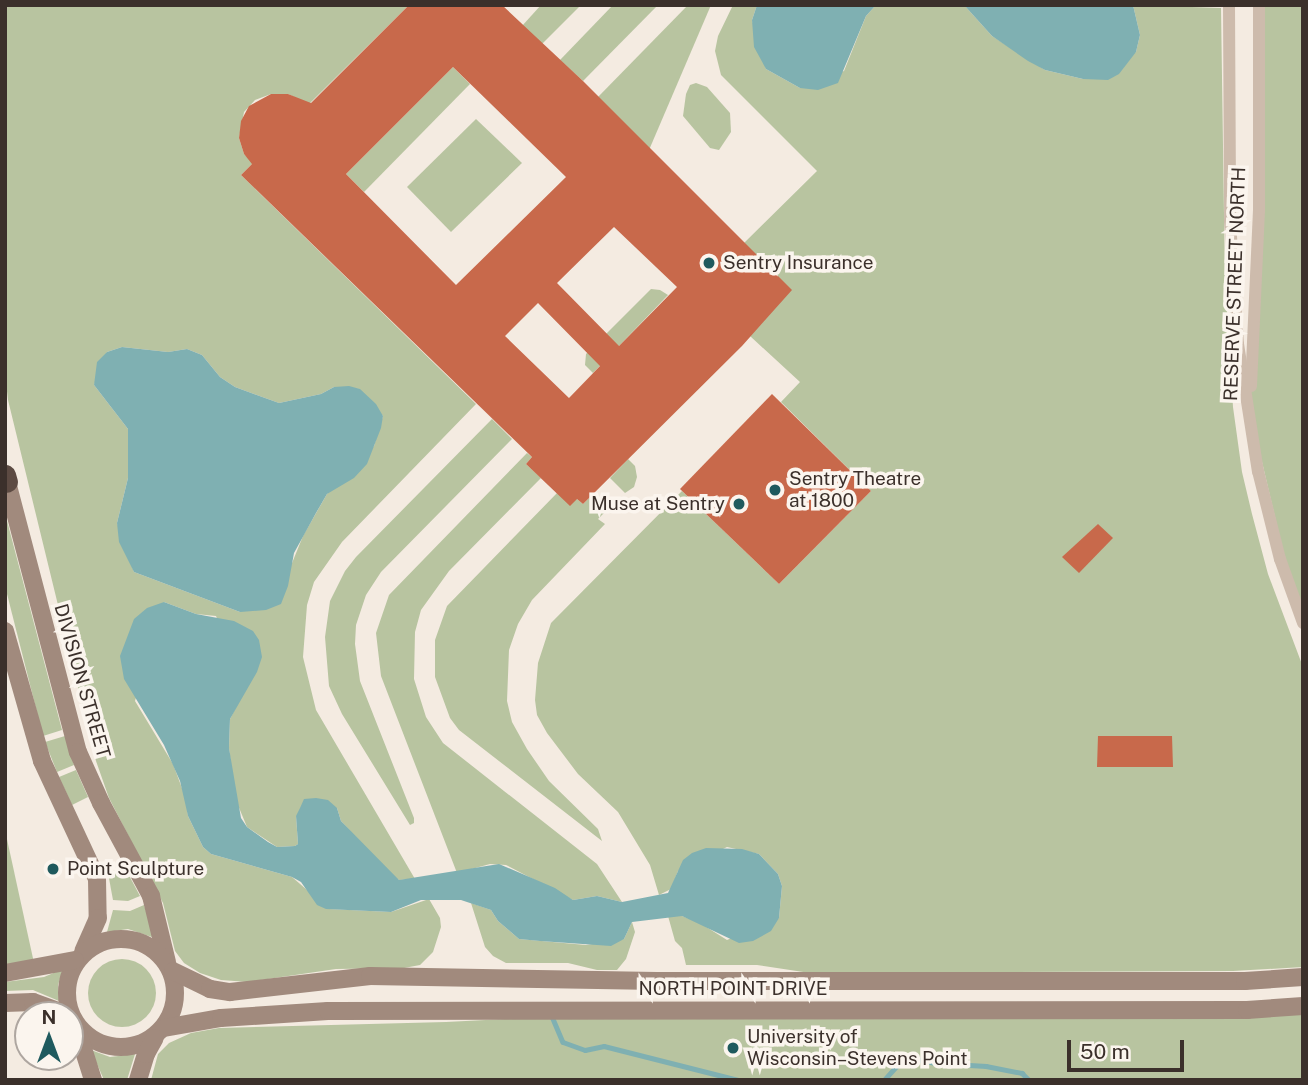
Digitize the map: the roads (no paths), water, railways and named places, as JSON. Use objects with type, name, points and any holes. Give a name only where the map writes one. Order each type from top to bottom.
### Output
[{"type":"street","name":"RESERVE STREET NORTH","points":[[1229,5],[1233,285],[1238,344],[1250,411]]},
{"type":"street","name":"RESERVE STREET NORTH","points":[[1250,411],[1259,211],[1259,5]]},
{"type":"street","points":[[1250,411],[1258,471],[1271,527],[1303,623]]},
{"type":"street","name":"DIVISION STREET","points":[[6,478],[78,751],[101,803],[151,896],[170,967]]},
{"type":"street","points":[[5,631],[42,761],[97,879],[98,918],[68,983],[70,1001]]},
{"type":"street","points":[[5,973],[79,955],[103,942],[130,940],[154,950],[170,967],[176,994],[160,1033],[146,1054],[138,1080]]},
{"type":"street","name":"NORTH POINT DRIVE","points":[[170,967],[210,989],[230,992],[370,976],[643,981],[1245,981],[1303,977]]},
{"type":"street","name":"NORTH POINT DRIVE","points":[[160,1033],[221,1018],[328,1010],[1247,1010],[1303,1006]]},
{"type":"street","points":[[84,1033],[87,1037],[111,1046],[137,1045],[160,1033]]},
{"type":"street","points":[[84,1053],[93,1080]]},
{"type":"water","points":[[757,5],[876,5],[866,16],[838,83],[818,90],[800,88],[766,69],[754,47],[752,20]]},
{"type":"water","points":[[964,5],[1133,5],[1140,35],[1136,52],[1119,74],[1108,80],[1083,79],[1045,70],[1028,61],[992,36]]},
{"type":"water","points":[[122,347],[168,352],[187,349],[202,355],[220,377],[235,387],[279,403],[321,394],[334,387],[349,386],[360,389],[376,404],[383,416],[367,464],[354,478],[327,494],[294,553],[288,586],[281,604],[266,610],[240,612],[134,572],[119,542],[117,523],[128,478],[128,429],[94,385],[97,362],[107,352]]},
{"type":"water","points":[[164,602],[196,614],[234,621],[253,631],[259,640],[262,657],[257,672],[230,719],[229,748],[241,818],[247,827],[277,847],[298,844],[296,816],[304,799],[316,798],[328,800],[337,808],[341,821],[399,880],[499,864],[555,888],[573,900],[597,896],[622,902],[668,893],[683,860],[692,853],[706,848],[742,849],[759,854],[778,874],[782,886],[779,918],[771,931],[753,941],[739,943],[682,916],[632,922],[624,939],[611,946],[519,939],[498,921],[491,910],[461,900],[421,900],[391,912],[326,909],[317,905],[301,882],[292,877],[211,854],[203,847],[188,816],[180,781],[164,745],[124,679],[120,656],[134,619],[147,608]]},
{"type":"waterway","points":[[551,1014],[563,1042],[585,1050],[604,1046],[738,1080]]},
{"type":"waterway","points":[[884,1080],[905,1057],[936,1063],[986,1066],[1022,1073],[1029,1080]]},
{"type":"place","name":"Sentry Insurance","points":[[709,263]]},
{"type":"place","name":"Sentry Theatre at 1800","points":[[775,490]]},
{"type":"place","name":"Muse at Sentry","points":[[739,504]]},
{"type":"place","name":"Point Sculpture","points":[[53,869]]},
{"type":"place","name":"University of Wisconsin–Stevens Point","points":[[733,1048]]}]
